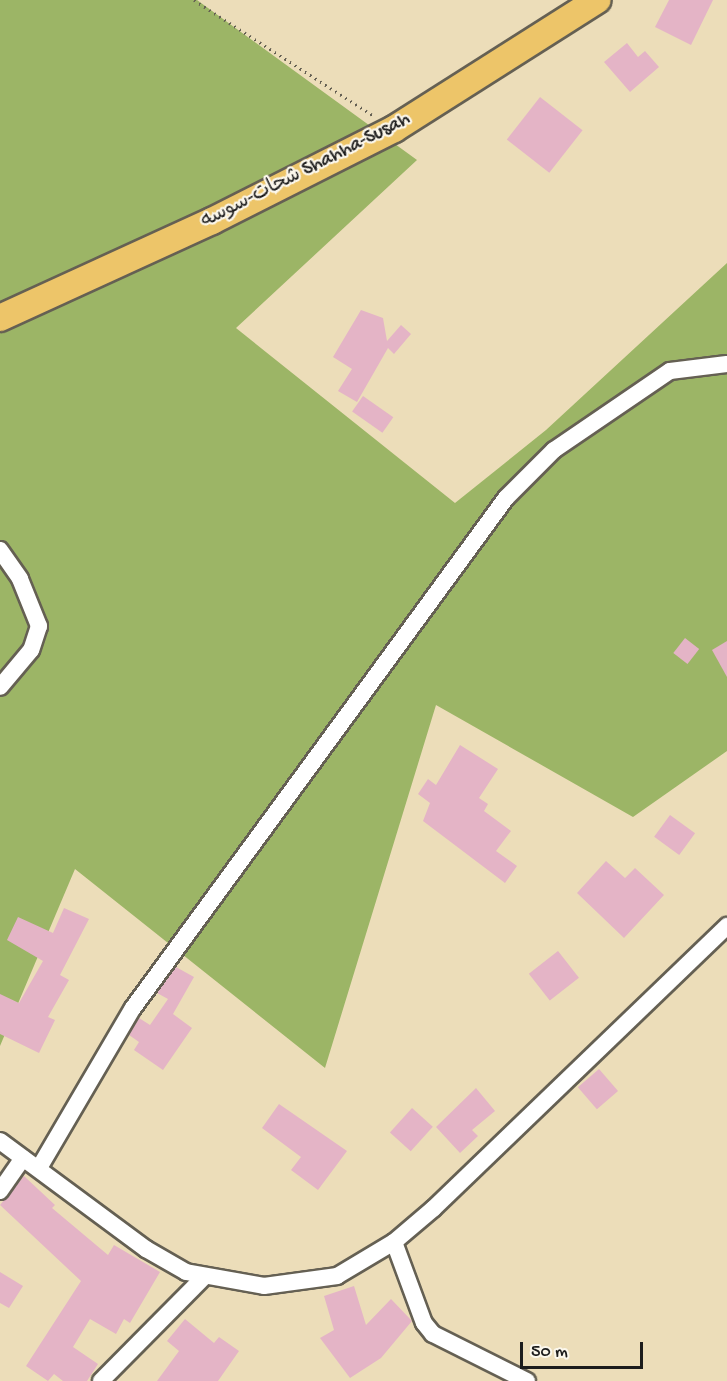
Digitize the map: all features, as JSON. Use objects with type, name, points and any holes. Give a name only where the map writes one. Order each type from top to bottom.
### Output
[{"type":"main road","name":"شحات-سوسه Shahha-Susah","points":[[0,318],[212,221],[394,129],[597,0]]},
{"type":"street","points":[[39,1168],[133,1008],[506,498],[554,450],[670,370],[727,364]]},
{"type":"street","points":[[0,550],[20,579],[39,626],[31,650],[0,687]]},
{"type":"street","points":[[0,1141],[146,1249],[204,1277],[264,1286],[303,1284],[337,1276],[394,1242],[727,926]]},
{"type":"street","points":[[0,1191],[23,1158]]},
{"type":"street","points":[[394,1242],[423,1323],[433,1334],[527,1381]]},
{"type":"street","points":[[101,1381],[204,1277]]},
{"type":"path","points":[[194,0],[394,129]]},
{"type":"green space","points":[[0,0],[197,0],[417,160],[236,328],[455,503],[546,430],[727,263],[727,751],[633,817],[436,705],[325,1068],[75,869],[0,1046]]},
{"type":"building","points":[[669,0],[713,0],[691,45],[655,27]]},
{"type":"building","points":[[627,43],[638,57],[645,51],[659,67],[630,92],[604,62]]},
{"type":"building","points":[[540,97],[583,130],[549,173],[507,140]]},
{"type":"building","points":[[361,310],[383,318],[387,341],[401,325],[411,334],[394,354],[388,348],[357,402],[338,391],[352,369],[333,357]]},
{"type":"building","points":[[363,396],[393,417],[382,433],[352,412]]},
{"type":"building","points":[[685,638],[699,649],[687,664],[673,653]]},
{"type":"building","points":[[727,641],[727,677],[712,650]]},
{"type":"building","points":[[460,745],[498,769],[479,798],[488,804],[484,811],[511,831],[496,851],[517,866],[505,883],[423,821],[430,803],[418,794],[428,779],[436,785]]},
{"type":"building","points":[[670,815],[695,833],[679,855],[654,837]]},
{"type":"building","points":[[606,861],[625,878],[635,868],[664,895],[624,938],[577,893]]},
{"type":"building","points":[[64,908],[89,919],[60,975],[69,980],[48,1017],[55,1020],[39,1053],[0,1034],[0,994],[19,1003],[43,961],[7,940],[18,917],[53,933]]},
{"type":"building","points":[[558,951],[579,978],[550,1001],[529,974]]},
{"type":"building","points":[[176,967],[194,977],[173,1014],[192,1028],[163,1070],[134,1050],[139,1042],[129,1035],[139,1018],[150,1025],[168,999],[157,993]]},
{"type":"building","points":[[599,1069],[618,1091],[597,1109],[578,1087]]},
{"type":"building","points":[[476,1088],[495,1111],[472,1130],[478,1136],[460,1153],[436,1127]]},
{"type":"building","points":[[279,1104],[347,1151],[318,1190],[291,1170],[301,1157],[262,1128]]},
{"type":"building","points":[[412,1108],[433,1127],[411,1151],[390,1133]]},
{"type":"building","points":[[24,1176],[55,1205],[52,1208],[108,1255],[114,1245],[160,1272],[130,1323],[124,1319],[116,1334],[90,1319],[73,1347],[98,1364],[87,1381],[63,1381],[54,1374],[48,1381],[26,1366],[81,1281],[0,1205]]},
{"type":"building","points":[[0,1272],[23,1286],[9,1308],[0,1303]]},
{"type":"building","points":[[354,1286],[366,1325],[391,1299],[412,1321],[381,1358],[350,1378],[320,1338],[334,1330],[324,1296]]},
{"type":"building","points":[[185,1319],[214,1343],[219,1337],[239,1351],[218,1381],[157,1381],[179,1351],[167,1341]]}]
